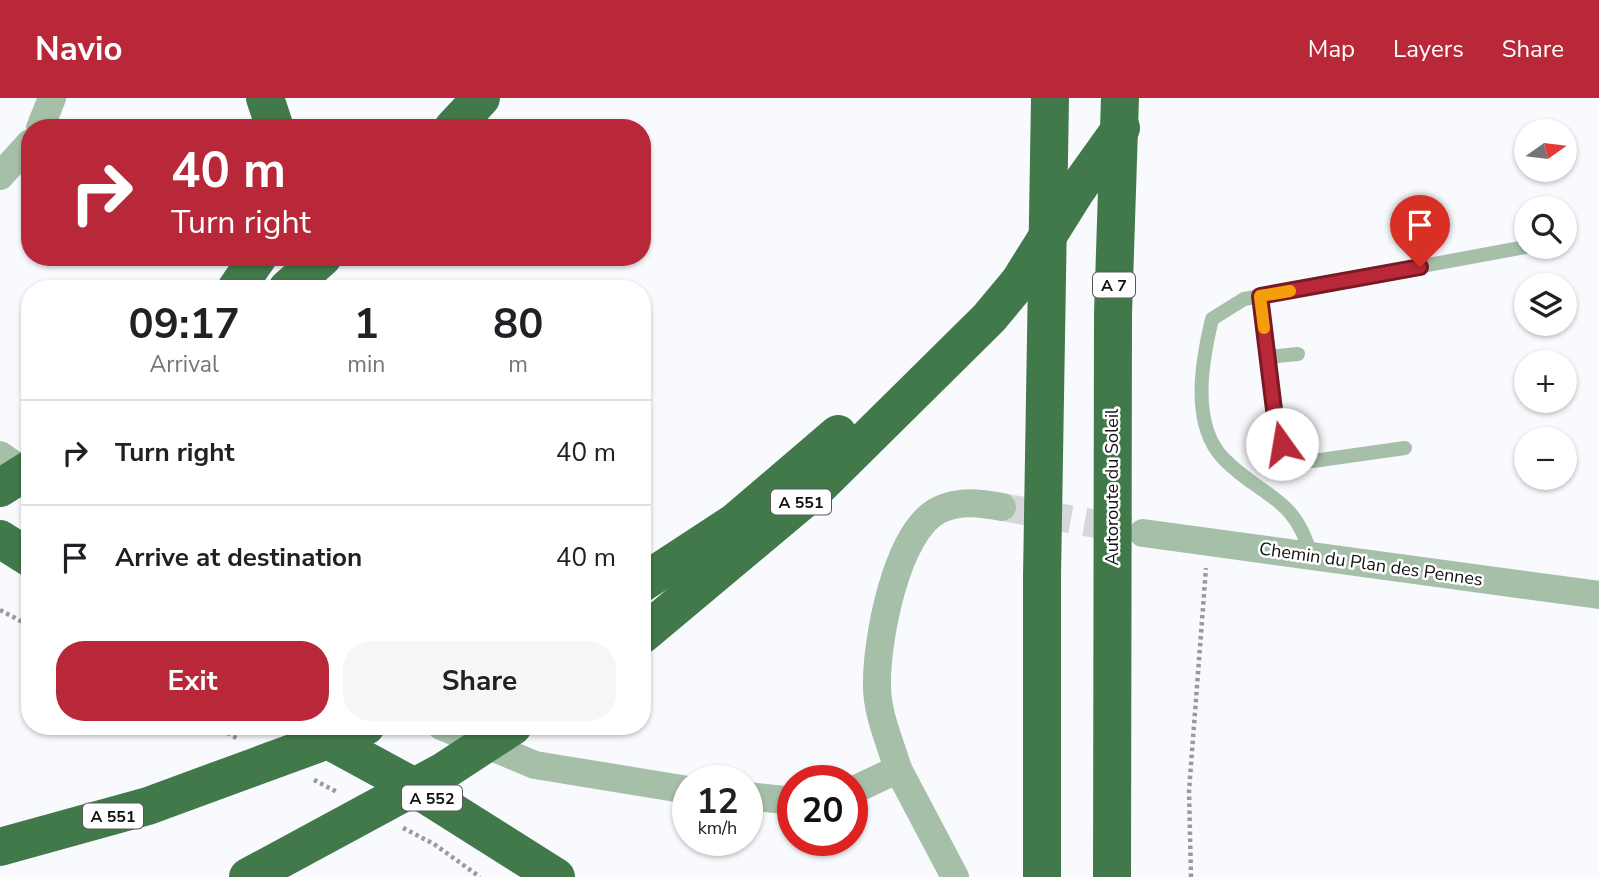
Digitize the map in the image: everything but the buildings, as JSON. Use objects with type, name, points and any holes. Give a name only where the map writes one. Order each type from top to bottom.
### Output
[{"type":"highway","points":[[265,98],[272,119]]},
{"type":"highway","points":[[461,119],[481,98]]},
{"type":"highway","points":[[1042,877],[1043,463],[1050,98]]},
{"type":"highway","name":"Autoroute du Soleil","points":[[1112,877],[1112,473],[1120,98]]},
{"type":"highway","name":"A 551","points":[[651,627],[815,490],[943,349],[1076,191],[1143,98]]},
{"type":"highway","points":[[298,280],[313,266]]},
{"type":"highway","name":"A 551","points":[[651,577],[735,522],[943,349]]},
{"type":"highway","points":[[0,488],[21,475]]},
{"type":"highway","points":[[0,539],[21,552]]},
{"type":"highway","points":[[0,557],[21,568]]},
{"type":"highway","name":"A 552","points":[[319,735],[407,783],[556,877]]},
{"type":"highway","name":"A 551","points":[[0,847],[148,806],[342,735]]},
{"type":"highway","points":[[248,877],[444,771],[499,735]]},
{"type":"street","points":[[44,119],[52,98]]},
{"type":"street","points":[[0,176],[21,153]]},
{"type":"street","points":[[0,455],[21,470]]},
{"type":"street","points":[[955,877],[898,769],[879,708],[877,686],[881,635],[902,562],[924,522],[940,509],[960,503],[1002,507]]},
{"type":"street","name":"Chemin du Plan des Pennes","points":[[1143,533],[1599,595]]},
{"type":"street","points":[[463,735],[535,765],[672,787]]},
{"type":"street","points":[[868,783],[898,769]]},
{"type":"lane","points":[[1311,556],[1297,520],[1286,506],[1224,459],[1206,430],[1202,406],[1207,342],[1212,319],[1244,299],[1514,249]]},
{"type":"lane","points":[[1260,296],[1277,434],[1293,454],[1313,461],[1405,448]]},
{"type":"lane","points":[[1268,357],[1298,354]]},
{"type":"path","points":[[1191,877],[1189,792],[1208,542]]},
{"type":"path","points":[[0,610],[21,621]]},
{"type":"tunnel","points":[[1002,507],[1130,530]]},
{"type":"slow traffic","points":[[1264,328],[1260,296],[1290,291]]},
{"type":"route","points":[[1282,444],[1277,434],[1260,296],[1420,267]]}]
